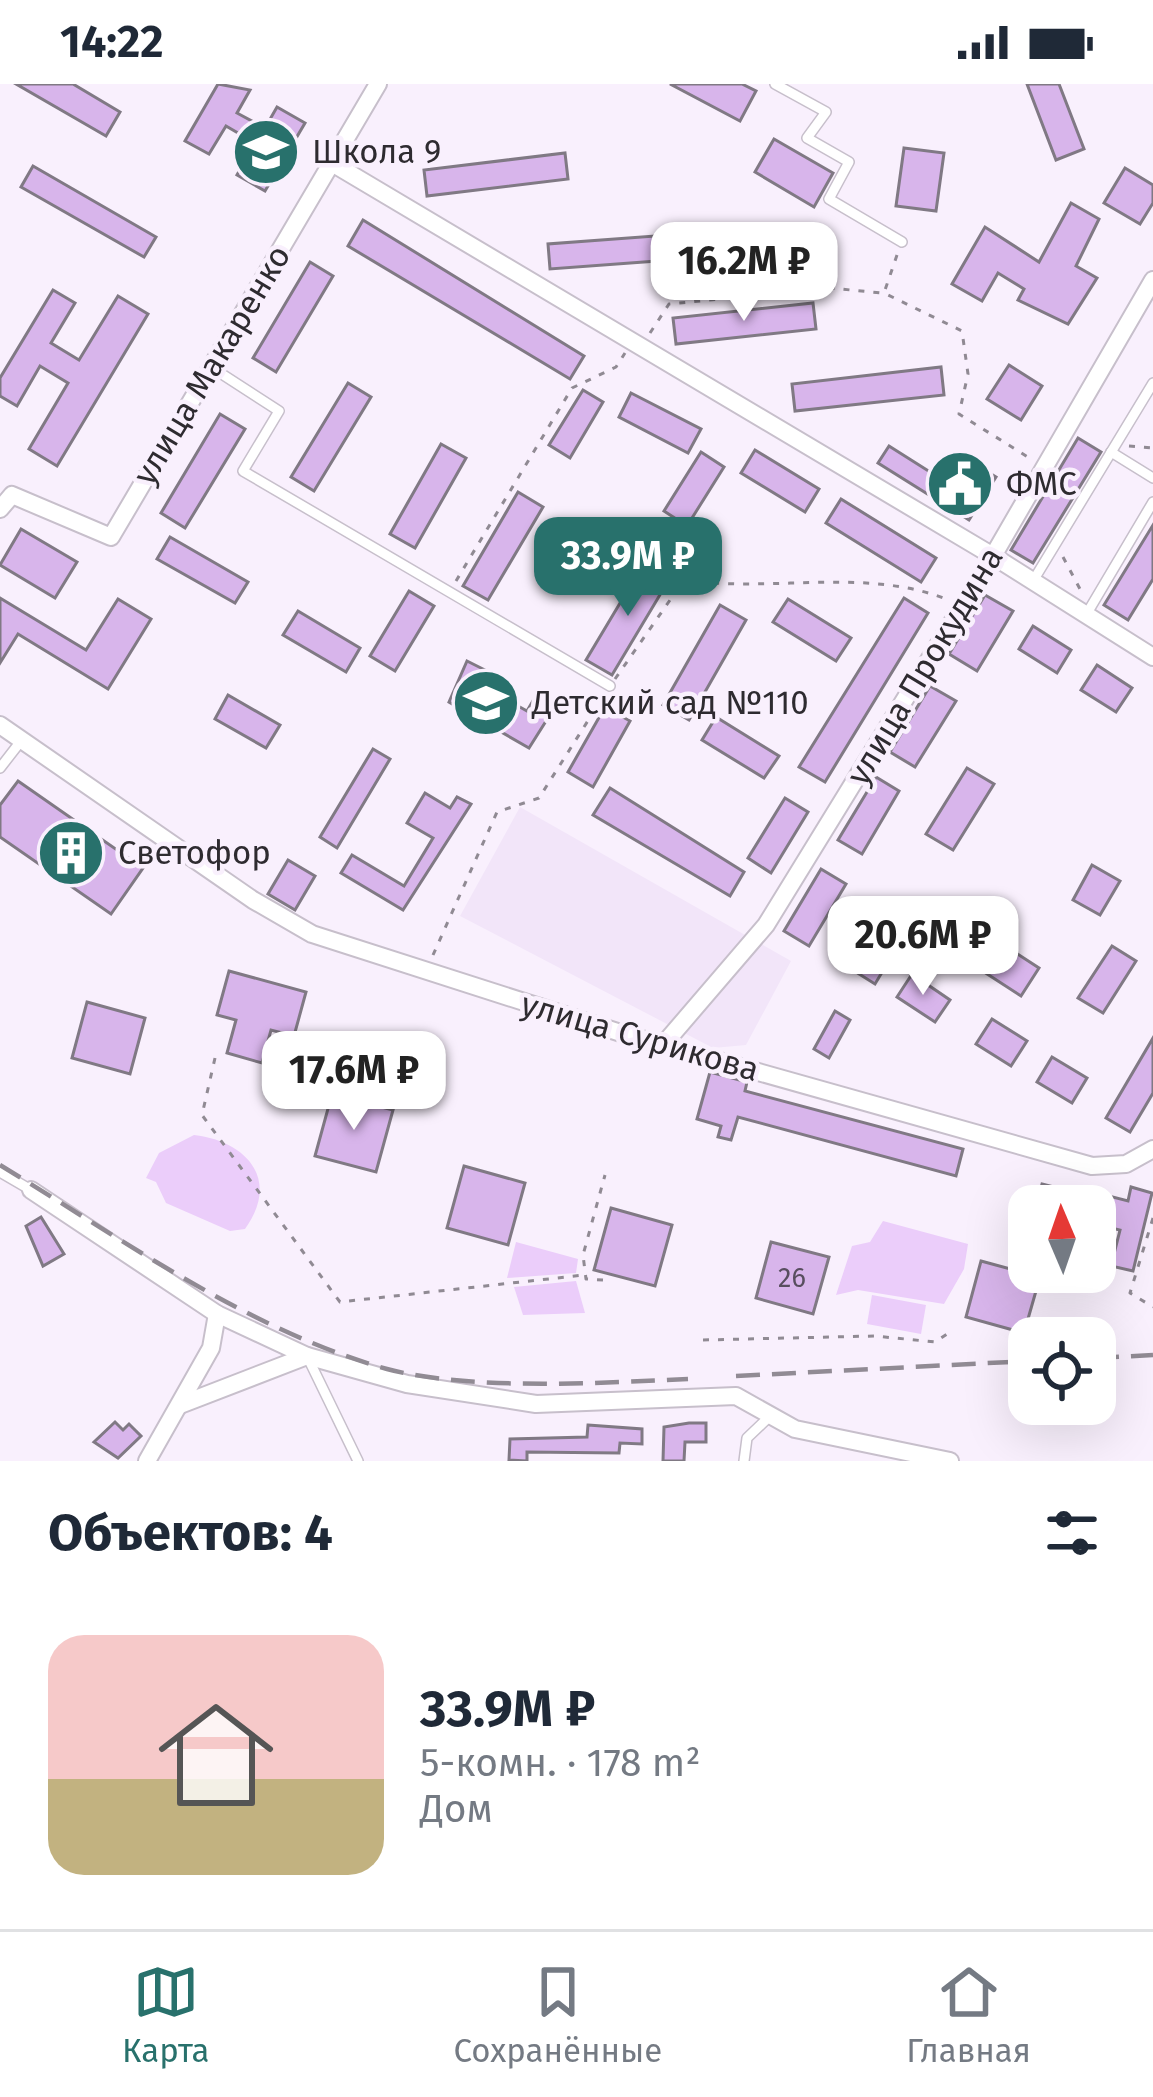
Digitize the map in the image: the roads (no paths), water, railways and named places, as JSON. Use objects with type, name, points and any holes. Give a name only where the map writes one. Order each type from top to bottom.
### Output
[{"type":"street","name":"улица Макаренко","points":[[0,509],[11,495],[111,537],[378,84]]},
{"type":"street","points":[[332,163],[1151,653]]},
{"type":"street","name":"улица Прокудина","points":[[663,1046],[766,925],[993,556],[1153,280]]},
{"type":"street","name":"улица Сурикова","points":[[0,725],[299,928],[425,973],[663,1046],[1092,1166],[1126,1164],[1153,1149]]},
{"type":"street","points":[[31,1190],[217,1314],[307,1356],[406,1384],[536,1404],[736,1396],[795,1429],[950,1461]]},
{"type":"street","points":[[147,1461],[211,1348],[217,1314]]},
{"type":"street","points":[[179,1405],[307,1356]]},
{"type":"lane","points":[[776,84],[826,112],[807,138],[849,162],[829,199],[902,242]]},
{"type":"lane","points":[[211,368],[279,411],[243,471],[610,686]]},
{"type":"lane","points":[[1033,581],[1153,382]]},
{"type":"lane","points":[[1113,449],[1153,478]]},
{"type":"lane","points":[[1088,612],[1153,502]]},
{"type":"lane","points":[[0,768],[21,741]]},
{"type":"lane","points":[[0,1172],[31,1190]]},
{"type":"lane","points":[[307,1356],[358,1461]]},
{"type":"lane","points":[[743,1461],[747,1438],[768,1418]]},
{"type":"railway","points":[[0,1165],[236,1307],[335,1352],[387,1369],[496,1383],[688,1379]]},
{"type":"railway","points":[[1116,1357],[1153,1355]]},
{"type":"railway","points":[[736,1376],[1008,1362]]},
{"type":"place","name":"Школа 9","points":[[266,152]]},
{"type":"place","name":"ФМС","points":[[960,484]]},
{"type":"place","name":"Детский сад №110","points":[[486,703]]},
{"type":"place","name":"Светофор","points":[[71,853]]}]
